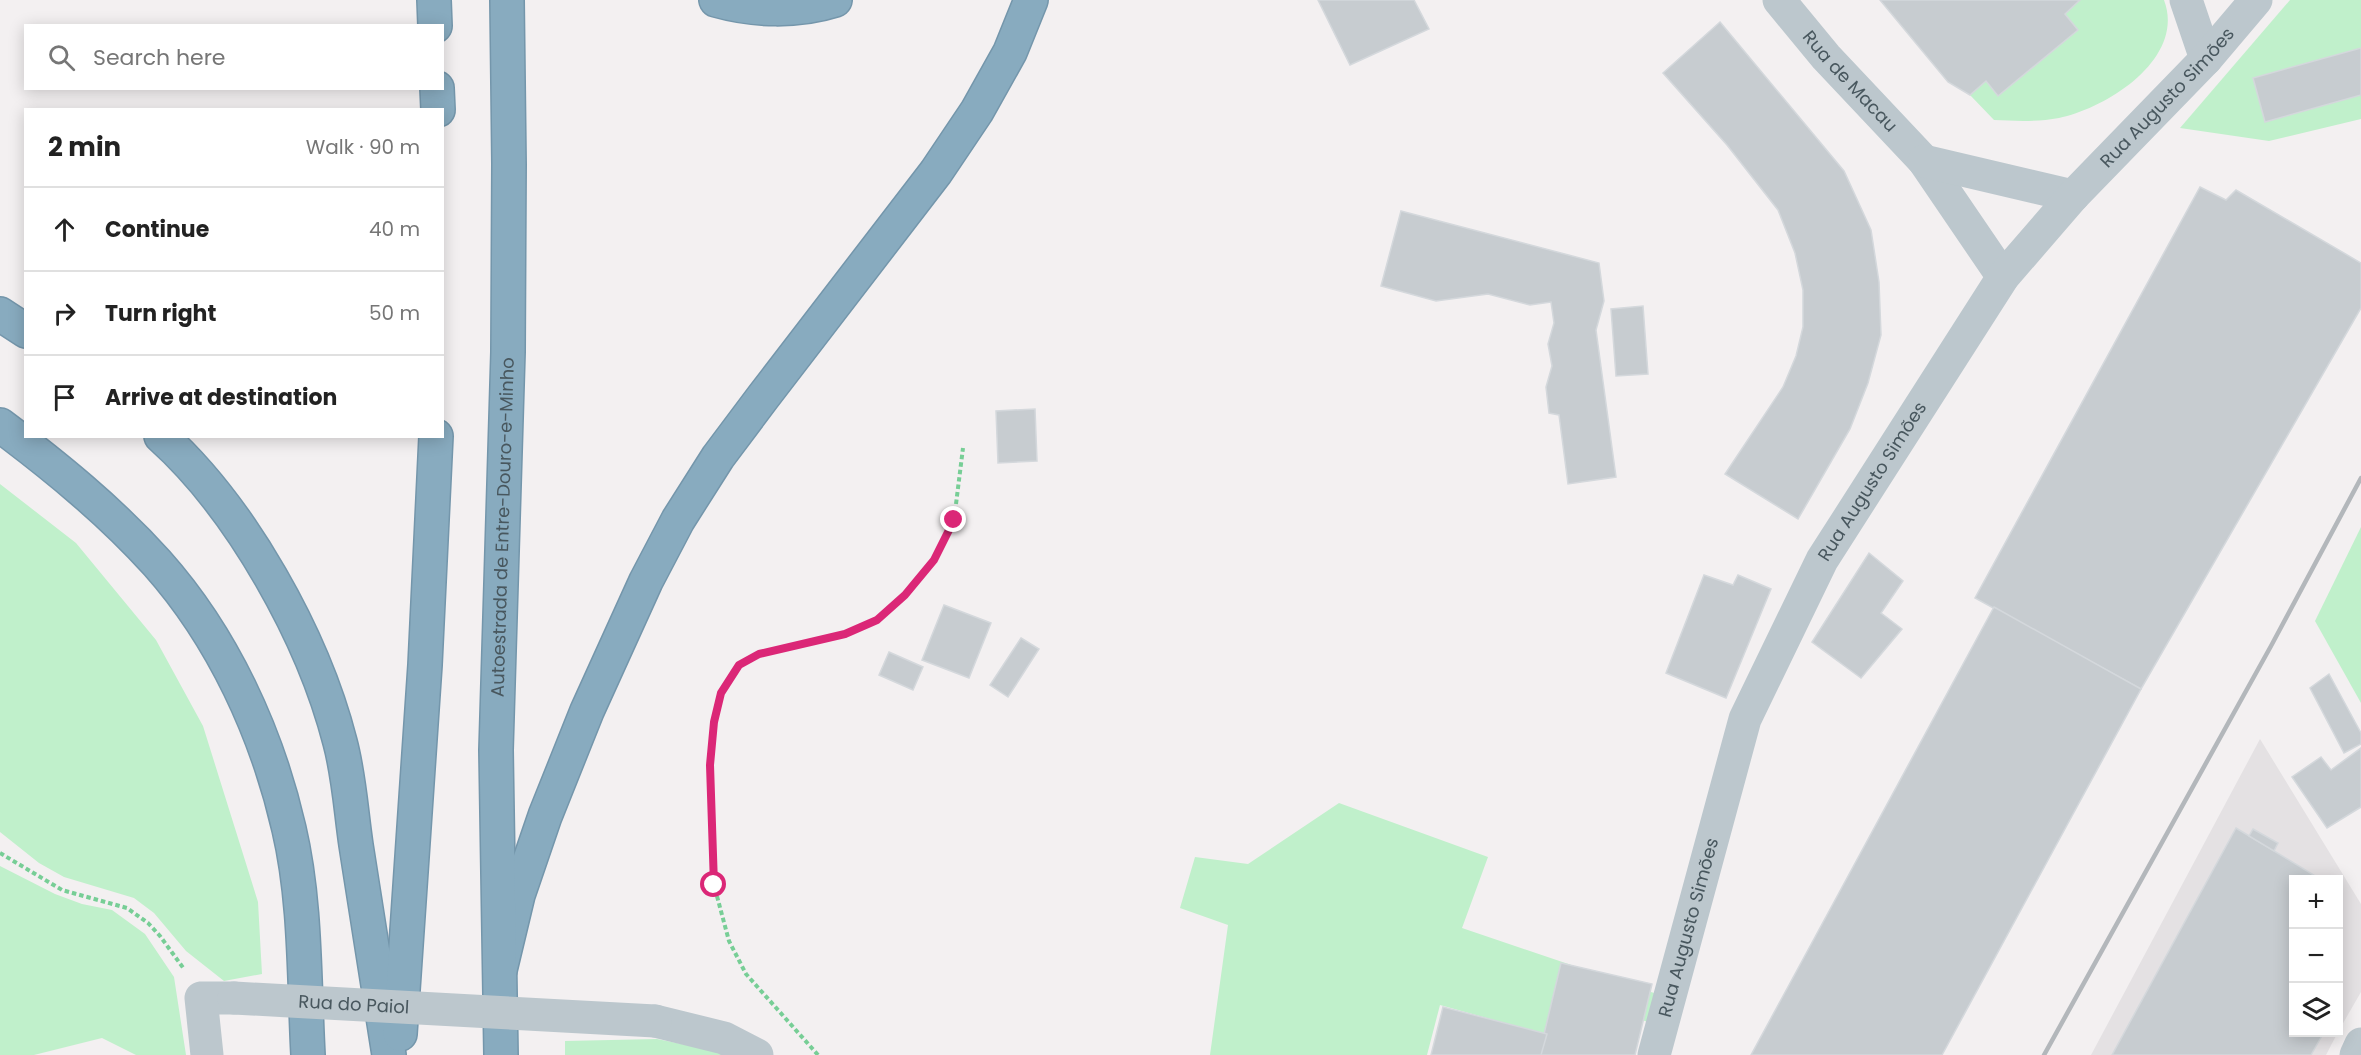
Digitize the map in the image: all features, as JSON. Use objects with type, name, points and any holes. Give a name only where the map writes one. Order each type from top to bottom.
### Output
[{"type":"highway","points":[[434,0],[435,24]]},
{"type":"highway","name":"Autoestrada de Entre-Douro-e-Minho","points":[[501,1055],[496,750],[508,352],[507,0]]},
{"type":"highway","points":[[716,0],[732,5],[765,9],[797,8],[835,0]]},
{"type":"highway","points":[[500,970],[519,895],[554,795],[615,645],[645,580],[718,457],[936,172],[977,111],[1010,52],[1031,0]]},
{"type":"highway","points":[[437,90],[438,108]]},
{"type":"highway","points":[[0,314],[24,330]]},
{"type":"highway","points":[[0,425],[49,462],[104,510],[158,564],[203,623],[241,690],[270,759],[290,830],[300,907],[308,1055]]},
{"type":"highway","points":[[163,438],[212,492],[254,549],[292,616],[318,674],[340,743],[390,1055]]},
{"type":"highway","points":[[399,1055],[425,665],[436,438]]},
{"type":"street","name":"Rua de Macau","points":[[1779,0],[1826,57],[1923,161],[2003,277]]},
{"type":"street","points":[[2186,0],[2206,58]]},
{"type":"street","name":"Rua Augusto Simões","points":[[1654,1055],[1745,719],[1822,560],[2003,277],[2073,196],[2206,58],[2256,0]]},
{"type":"street","points":[[1923,161],[2073,196]]},
{"type":"street","points":[[201,998],[207,1055]]},
{"type":"street","name":"Rua do Paiol","points":[[201,998],[655,1021],[724,1038],[757,1055]]},
{"type":"street","points":[[2356,1055],[2361,1044]]},
{"type":"path","points":[[818,1055],[746,974],[729,941],[714,885],[710,765],[714,722],[721,693],[739,665],[759,654],[845,634],[877,620],[905,595],[934,560],[954,520],[963,448]]},
{"type":"path","points":[[0,853],[62,890],[127,908],[148,923],[173,953],[201,998]]},
{"type":"shaded area","points":[[2260,739],[2361,904],[2361,992],[2343,1023],[2343,875],[2289,875],[2289,1037],[2335,1037],[2326,1055],[2091,1055]]},
{"type":"green space","points":[[2080,0],[2164,0],[2168,21],[2164,42],[2153,60],[2120,92],[2099,104],[2078,112],[2043,120],[1994,120],[1970,95],[1986,81],[1998,96],[2078,30],[2065,14]]},
{"type":"green space","points":[[2290,0],[2361,0],[2361,119],[2269,141],[2180,128]]},
{"type":"green space","points":[[0,484],[76,543],[156,640],[203,726],[258,902],[262,974],[224,981],[186,951],[154,913],[134,898],[64,877],[39,863],[0,832]]},
{"type":"green space","points":[[2361,527],[2361,703],[2315,621]]},
{"type":"green space","points":[[1339,803],[1488,857],[1462,928],[1657,994],[1648,1022],[1614,1011],[1548,1035],[1440,1005],[1427,1055],[1210,1055],[1228,925],[1180,908],[1195,857],[1248,864]]},
{"type":"green space","points":[[0,866],[55,894],[82,904],[112,910],[145,934],[174,977],[186,1055],[136,1055],[102,1038],[34,1055],[0,1055]]},
{"type":"green space","points":[[657,1039],[716,1051],[723,1055],[565,1055],[565,1041]]},
{"type":"building","points":[[1318,0],[1414,0],[1429,29],[1350,65]]},
{"type":"building","points":[[1880,0],[2080,0],[2065,14],[2078,30],[1998,96],[1986,81],[1970,95],[1948,82]]},
{"type":"building","points":[[1720,22],[1844,171],[1871,230],[1879,282],[1881,335],[1868,383],[1850,429],[1798,519],[1725,474],[1783,387],[1796,356],[1803,327],[1803,290],[1795,253],[1778,210],[1727,145],[1663,73]]},
{"type":"building","points":[[2361,48],[2361,95],[2265,122],[2253,78]]},
{"type":"building","points":[[2200,187],[2226,200],[2236,190],[2361,263],[2361,308],[2141,689],[1975,598]]},
{"type":"building","points":[[1401,211],[1599,263],[1604,301],[1596,330],[1616,477],[1568,484],[1559,415],[1549,413],[1546,387],[1552,366],[1548,344],[1554,323],[1551,302],[1530,305],[1488,294],[1436,301],[1381,286]]},
{"type":"building","points":[[1643,306],[1648,374],[1616,376],[1611,309]]},
{"type":"building","points":[[1035,409],[1037,461],[998,463],[996,411]]},
{"type":"building","points":[[1869,553],[1903,581],[1881,613],[1902,629],[1861,678],[1812,642]]},
{"type":"building","points":[[1704,575],[1733,585],[1738,575],[1771,589],[1726,698],[1666,673]]},
{"type":"building","points":[[944,605],[991,623],[969,678],[922,660]]},
{"type":"building","points":[[1994,607],[2141,689],[1942,1055],[1751,1055]]},
{"type":"building","points":[[1021,638],[1039,649],[1008,697],[990,685]]},
{"type":"building","points":[[889,652],[923,667],[913,690],[879,675]]},
{"type":"building","points":[[2329,674],[2361,733],[2361,744],[2344,753],[2310,688]]},
{"type":"building","points":[[2361,748],[2361,807],[2327,828],[2292,777],[2321,757],[2331,770]]},
{"type":"building","points":[[2236,828],[2314,875],[2289,875],[2289,1037],[2321,1037],[2311,1055],[2112,1055]]},
{"type":"building","points":[[2253,829],[2278,843],[2274,851],[2249,836]]},
{"type":"building","points":[[1561,963],[1652,984],[1635,1055],[1539,1055]]},
{"type":"building","points":[[1443,1007],[1547,1034],[1541,1055],[1431,1055]]},
{"type":"railway","points":[[2044,1055],[2271,646],[2361,478]]},
{"type":"route","points":[[714,885],[710,765],[714,722],[721,693],[739,665],[759,654],[845,634],[877,620],[905,595],[934,560],[954,520]]}]
